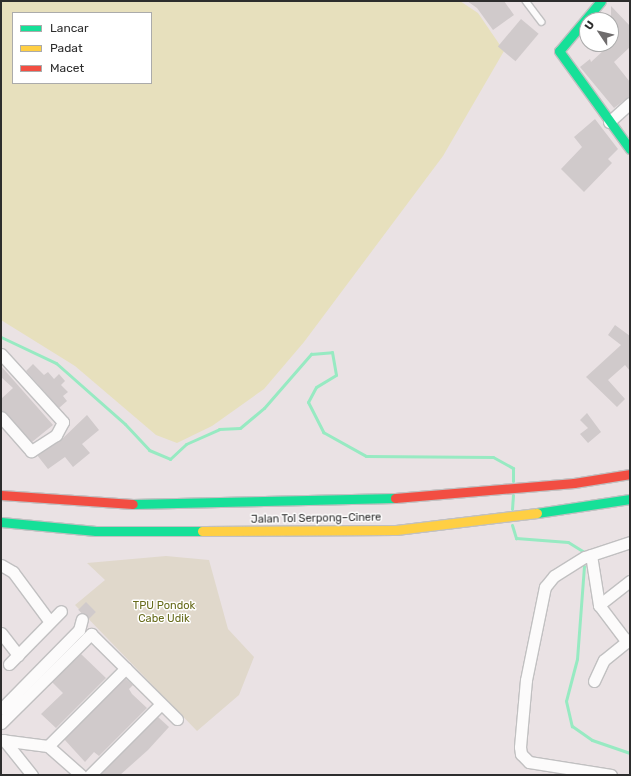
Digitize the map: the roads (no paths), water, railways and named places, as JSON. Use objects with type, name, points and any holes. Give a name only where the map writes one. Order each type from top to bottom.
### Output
[{"type":"main road","points":[[601,1],[559,51],[561,58],[630,149]]},
{"type":"main road","name":"Jalan Tol Serpong–Cinere","points":[[1,495],[99,504],[215,505],[399,498],[574,483],[630,474]]},
{"type":"main road","name":"Jalan Tol Serpong–Cinere","points":[[1,522],[96,531],[218,533],[396,530],[492,520],[630,499]]},
{"type":"street","points":[[609,122],[630,103]]},
{"type":"street","points":[[1,354],[63,422],[56,435],[31,451],[1,417]]},
{"type":"street","points":[[611,775],[528,762],[521,754],[526,680],[545,587],[554,576],[592,555],[630,542]]},
{"type":"street","points":[[592,555],[599,605],[628,641],[604,660],[594,681]]},
{"type":"street","points":[[1,565],[13,572],[50,622]]},
{"type":"street","points":[[599,605],[630,581]]},
{"type":"street","points":[[9,664],[61,611]]},
{"type":"street","points":[[3,703],[79,630],[82,619]]},
{"type":"street","points":[[1,633],[18,655]]},
{"type":"street","points":[[1,723],[92,634],[160,704],[177,719]]},
{"type":"street","points":[[48,746],[126,668]]},
{"type":"street","points":[[90,775],[160,704]]},
{"type":"street","points":[[3,740],[48,746],[81,775]]},
{"type":"street","points":[[3,740],[32,775]]},
{"type":"lane","points":[[526,1],[542,22]]},
{"type":"waterway","points":[[1,337],[56,363],[125,424],[149,450],[170,459],[186,444],[219,429],[240,428],[264,408],[311,354],[332,352],[336,375],[316,387],[308,402],[323,432],[366,456],[493,457],[513,468],[513,481]]},
{"type":"waterway","points":[[512,509],[513,495]]},
{"type":"waterway","points":[[512,525],[516,538],[568,542],[584,552]]},
{"type":"waterway","points":[[584,566],[577,659],[566,701],[572,726],[592,740],[630,753]]},
{"type":"park label","name":"TPU Pondok Cabe Udik","points":[[164,613]]}]
